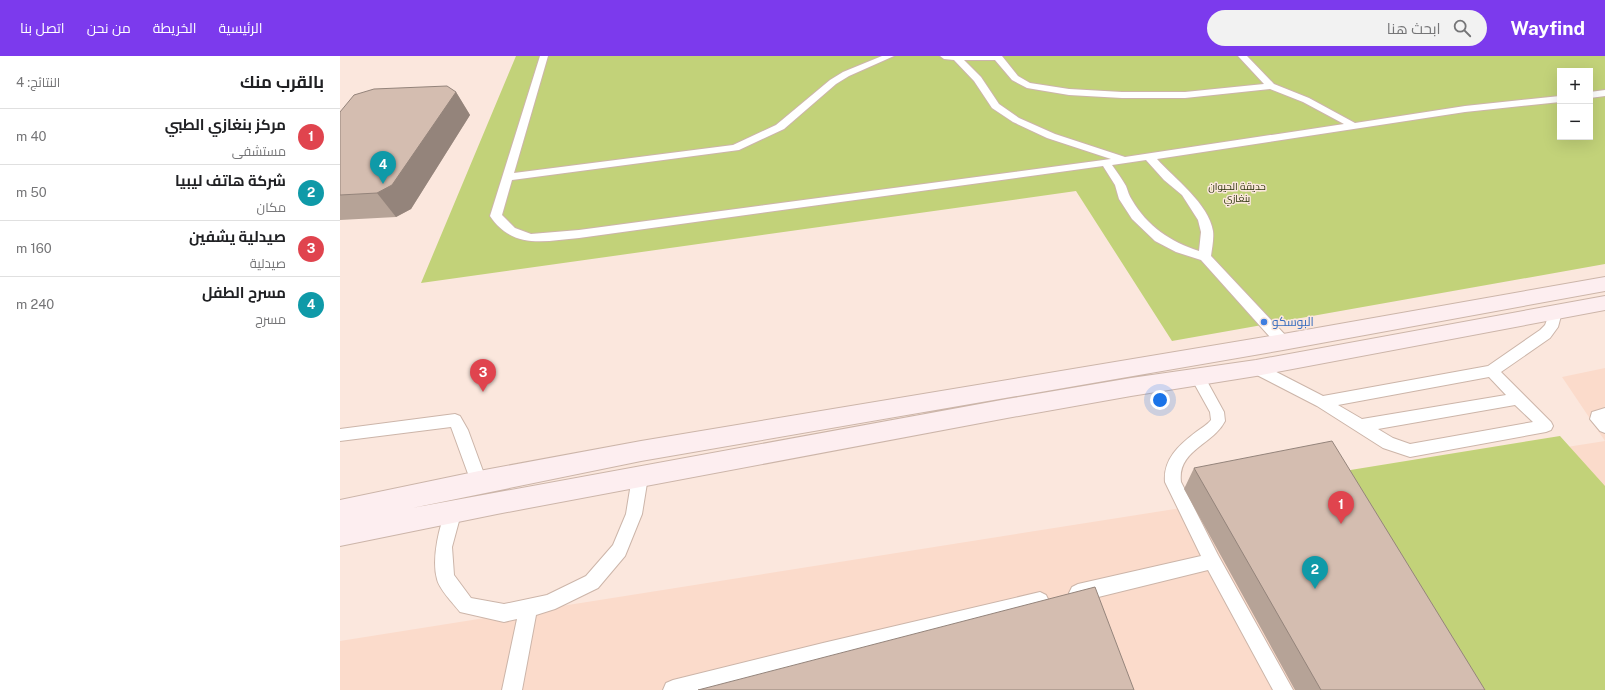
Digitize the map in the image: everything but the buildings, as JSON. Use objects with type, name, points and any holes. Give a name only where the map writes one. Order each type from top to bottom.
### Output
[{"type":"main road","points":[[340,512],[479,482],[641,451],[1283,342],[1605,284]]},
{"type":"main road","points":[[340,534],[454,510],[891,430],[1198,376],[1256,368],[1605,303]]},
{"type":"lane","points":[[544,56],[496,216],[511,231],[530,238],[579,234],[1149,157],[1465,109],[1557,99]]},
{"type":"lane","points":[[508,176],[735,148],[780,127],[833,82],[846,74],[890,56]]},
{"type":"lane","points":[[944,56],[996,56],[1015,78],[1027,85],[1069,92],[1186,96],[1271,86]]},
{"type":"lane","points":[[1242,56],[1271,86],[1306,100],[1352,125]]},
{"type":"lane","points":[[956,57],[978,79],[995,106],[1016,120],[1051,136],[1125,160]]},
{"type":"lane","points":[[1593,95],[1605,93]]},
{"type":"lane","points":[[1149,157],[1168,178],[1186,193],[1204,220],[1207,232],[1205,257]]},
{"type":"lane","points":[[1105,162],[1136,216],[1159,238],[1180,249],[1205,257],[1283,342]]},
{"type":"lane","points":[[1322,402],[1492,371],[1545,334],[1551,327],[1556,312]]},
{"type":"lane","points":[[1256,368],[1322,402],[1388,443],[1410,451],[1546,426],[1492,371]]},
{"type":"lane","points":[[1198,376],[1217,412],[1218,421],[1214,427],[1178,459],[1172,472],[1173,482],[1212,561],[1283,690]]},
{"type":"lane","points":[[1360,426],[1518,399]]},
{"type":"lane","points":[[1605,414],[1597,416],[1605,427]]},
{"type":"lane","points":[[340,435],[455,420],[479,482]]},
{"type":"lane","points":[[454,510],[444,547],[445,578],[466,606],[504,613],[549,603],[592,582],[619,550],[634,514],[640,477]]},
{"type":"lane","points":[[673,690],[823,652],[1212,561]]},
{"type":"lane","points":[[512,690],[528,608]]},
{"type":"shaded area","points":[[1605,368],[1605,441],[1562,377]]},
{"type":"shaded area","points":[[1605,441],[1605,690],[340,690],[340,641]]},
{"type":"green space","name":"حديقة الحيوان بنغازي","points":[[516,56],[1605,56],[1605,264],[1172,341],[1076,191],[421,283]]},
{"type":"green space","points":[[1560,436],[1605,486],[1605,690],[1461,690],[1332,473]]},
{"type":"place","name":"مسرح الطفل","points":[[383,184]]},
{"type":"place","name":"البوسكو","points":[[1264,322]]},
{"type":"place","name":"صيدلية يشفين","points":[[483,392]]},
{"type":"place","name":"مركز بنغازي الطبي","points":[[1341,524]]},
{"type":"place","name":"شركة هاتف ليبيا","points":[[1315,589]]}]
